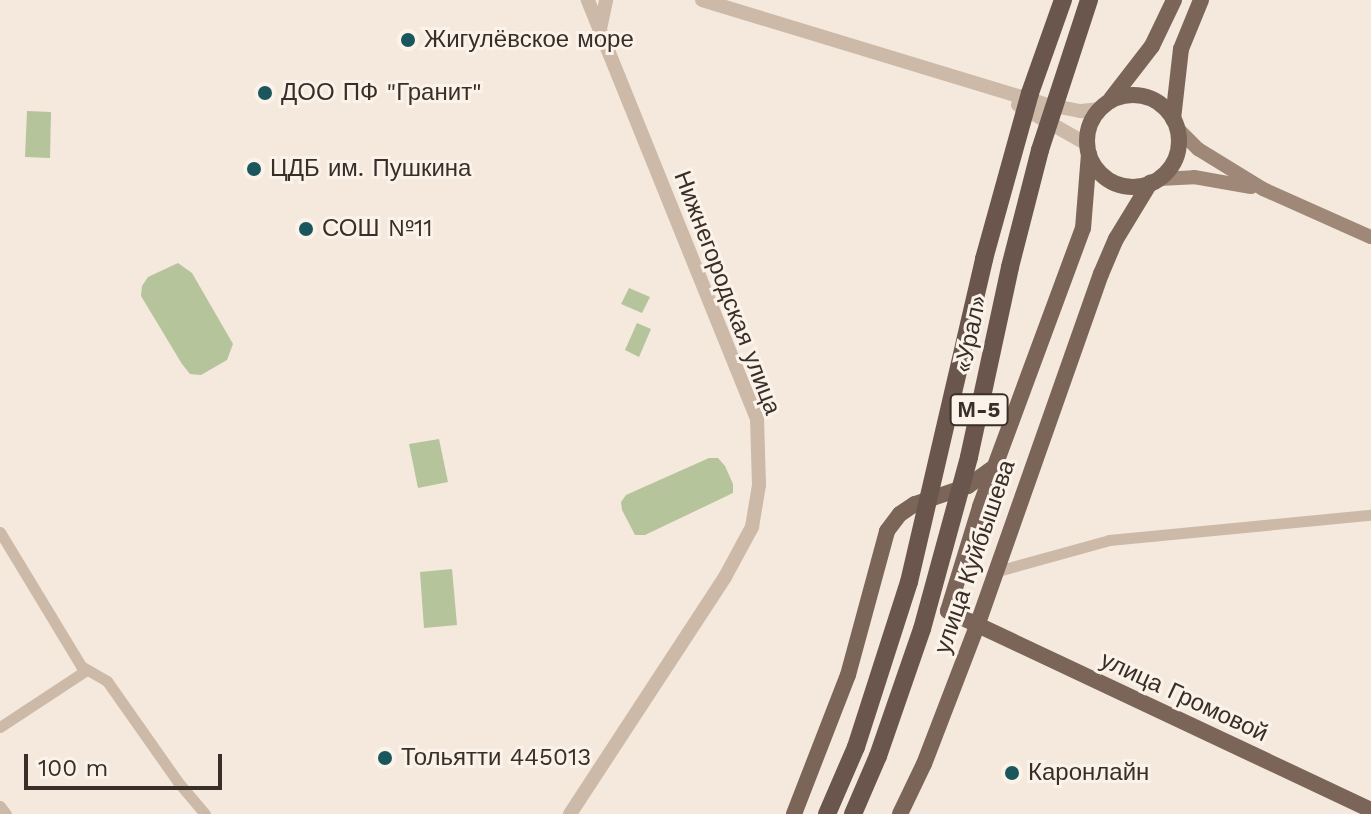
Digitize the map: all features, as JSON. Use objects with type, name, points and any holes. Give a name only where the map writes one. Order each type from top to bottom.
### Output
[{"type":"highway","name":"«Урал»","points":[[827,814],[856,747],[909,582],[984,259],[1030,93],[1063,0]]},
{"type":"highway","name":"«Урал»","points":[[853,814],[878,756],[922,629],[969,457],[1010,267],[1040,150],[1089,0]]},
{"type":"main road","points":[[1174,0],[1152,46],[1090,125],[1088,149],[1098,171],[1113,182],[1131,187],[1154,181],[1214,179],[1263,189]]},
{"type":"main road","points":[[1154,181],[1176,157],[1175,124],[1181,49],[1201,0]]},
{"type":"main road","points":[[1104,106],[1125,96],[1144,97],[1161,105],[1198,149],[1263,189],[1371,237]]},
{"type":"main road","name":"улица Куйбышева","points":[[948,611],[995,465],[1083,228],[1088,149]]},
{"type":"main road","name":"улица Куйбышева","points":[[900,814],[924,764],[978,623],[1101,274],[1116,239],[1154,181]]},
{"type":"main road","name":"улица Куйбышева","points":[[794,814],[848,675],[887,531],[900,514],[915,504],[968,486],[995,465]]},
{"type":"main road","name":"улица Громовой","points":[[948,611],[1371,810]]},
{"type":"street","points":[[578,0],[599,33]]},
{"type":"street","points":[[588,0],[599,33]]},
{"type":"street","points":[[599,33],[606,0]]},
{"type":"street","points":[[702,0],[1044,104],[1081,111],[1104,106]]},
{"type":"street","name":"Нижнегородская улица","points":[[570,814],[725,577],[752,527],[759,485],[757,419],[599,33]]},
{"type":"street","points":[[979,84],[1088,149]]},
{"type":"street","points":[[994,572],[1109,540],[1371,515]]},
{"type":"street","points":[[0,532],[85,671],[107,681],[178,782],[205,814]]},
{"type":"street","points":[[0,727],[85,671]]},
{"type":"street","points":[[0,806],[6,814]]},
{"type":"green space","points":[[27,111],[51,112],[50,158],[25,157]]},
{"type":"green space","points":[[178,263],[192,273],[233,344],[227,360],[201,375],[190,374],[182,364],[141,296],[142,286],[148,277]]},
{"type":"green space","points":[[629,288],[650,297],[642,313],[621,304]]},
{"type":"green space","points":[[637,323],[651,329],[639,357],[625,350]]},
{"type":"green space","points":[[439,439],[448,482],[418,488],[409,444]]},
{"type":"green space","points":[[709,458],[718,458],[725,466],[733,484],[733,493],[645,535],[635,535],[622,510],[621,502],[626,495]]},
{"type":"green space","points":[[452,569],[457,625],[424,628],[420,572]]},
{"type":"place","name":"Жигулёвское море","points":[[408,40]]},
{"type":"place","name":"ДОО ПФ \"Гранит\"","points":[[265,93]]},
{"type":"place","name":"ЦДБ им. Пушкина","points":[[254,169]]},
{"type":"place","name":"СОШ №11","points":[[306,229]]},
{"type":"place","name":"Тольятти 445013","points":[[385,758]]},
{"type":"place","name":"Каронлайн","points":[[1012,773]]}]
